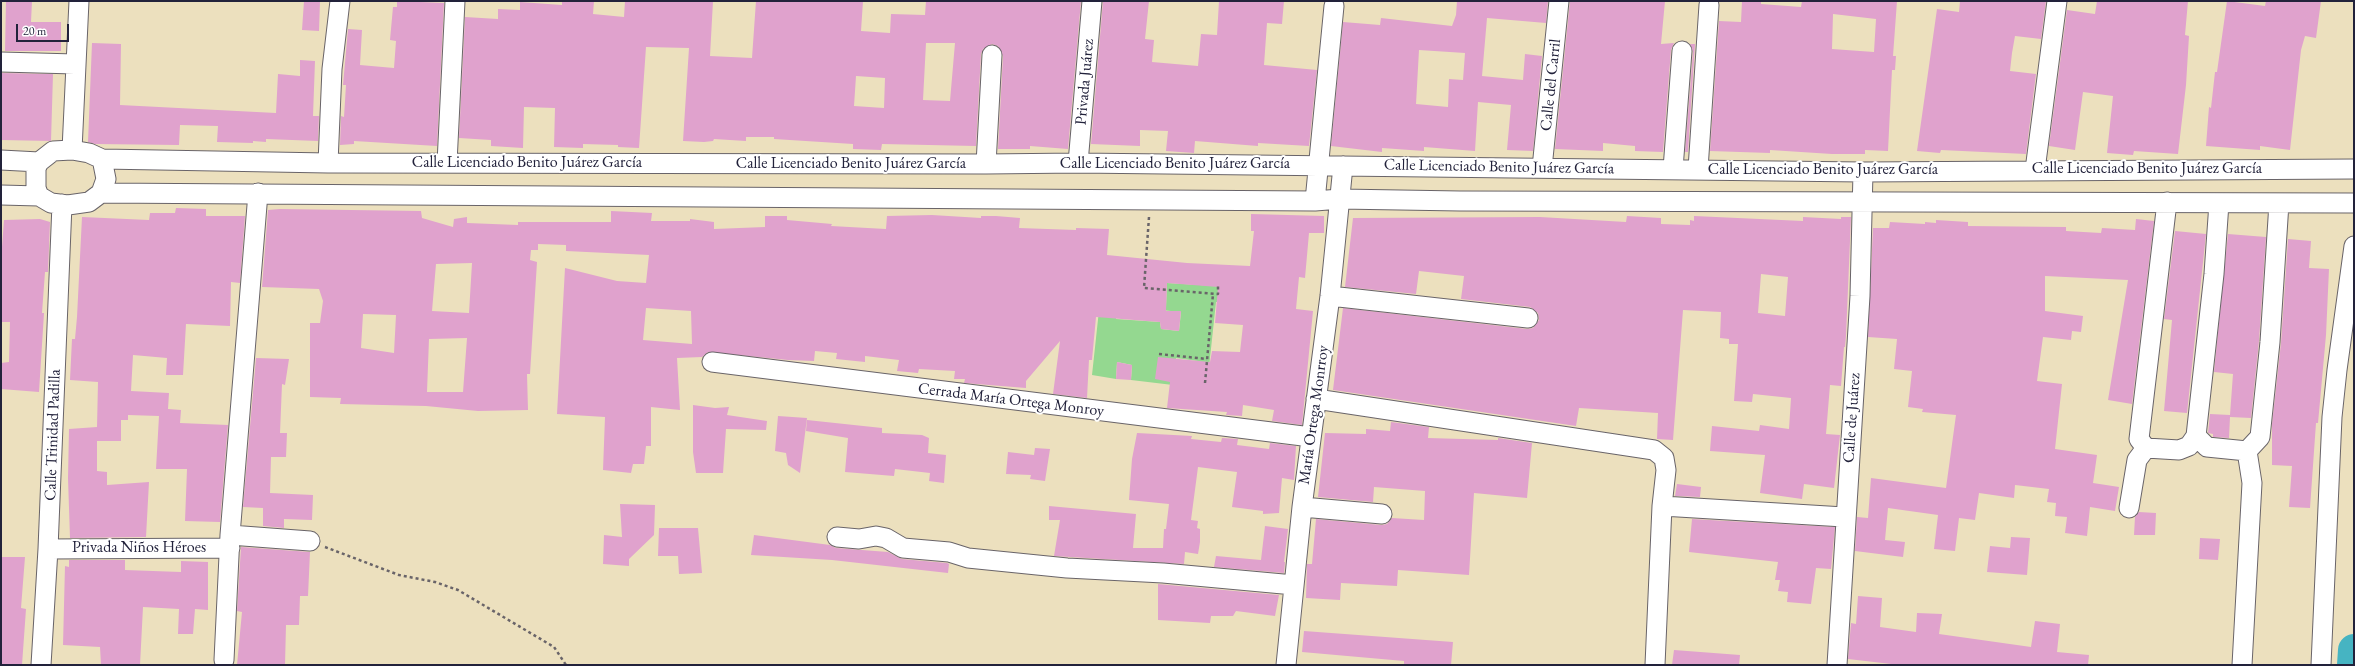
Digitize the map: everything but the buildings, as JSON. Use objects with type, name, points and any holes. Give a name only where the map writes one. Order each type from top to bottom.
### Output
[{"type":"street","points":[[72,150],[79,1]]},
{"type":"street","points":[[328,163],[332,69],[340,1]]},
{"type":"street","points":[[447,163],[455,1]]},
{"type":"street","name":"Privada Juárez","points":[[1078,163],[1092,1]]},
{"type":"street","name":"Calle del Carril","points":[[1542,168],[1559,1]]},
{"type":"street","points":[[2035,170],[2057,1]]},
{"type":"street","points":[[1698,169],[1709,5]]},
{"type":"street","points":[[1315,200],[1334,6]]},
{"type":"street","points":[[1673,169],[1682,51]]},
{"type":"street","points":[[986,164],[992,55]]},
{"type":"street","points":[[1,62],[76,64]]},
{"type":"street","name":"Calle Licenciado Benito Juárez García","points":[[39,162],[52,151],[72,150],[89,153],[102,160],[328,163],[1078,163],[1863,172],[2354,168]]},
{"type":"street","points":[[1,160],[39,162],[36,168],[36,188],[39,196]]},
{"type":"street","points":[[1,195],[39,196],[51,203],[62,204],[89,202],[101,192],[106,178],[102,160]]},
{"type":"street","points":[[591,163],[591,194]]},
{"type":"street","name":"María Ortega Monrroy","points":[[1286,665],[1302,507],[1310,437],[1330,296],[1343,166]]},
{"type":"street","name":"Calle de Juárez","points":[[1837,665],[1844,516],[1860,296],[1863,172]]},
{"type":"street","name":"Calle Licenciado Benito Juárez García","points":[[101,192],[1340,199],[1460,202],[2354,203]]},
{"type":"street","points":[[224,660],[230,542],[258,193]]},
{"type":"street","points":[[2167,202],[2139,439],[2146,448],[2179,450],[2189,446],[2196,436],[2214,274],[2219,203]]},
{"type":"street","points":[[2247,451],[2260,437],[2270,342],[2279,203]]},
{"type":"street","name":"Calle Trinidad Padilla","points":[[41,665],[48,549],[62,204]]},
{"type":"street","points":[[2321,665],[2332,417],[2354,246]]},
{"type":"street","points":[[1330,296],[1528,318]]},
{"type":"street","name":"Cerrada María Ortega Monroy","points":[[712,362],[1310,437]]},
{"type":"street","points":[[1316,399],[1654,450],[1664,458],[1666,470],[1662,506],[1655,665]]},
{"type":"street","points":[[2196,436],[2207,446],[2247,451]]},
{"type":"street","points":[[2129,508],[2137,460],[2146,448]]},
{"type":"street","points":[[2242,665],[2252,483],[2247,451]]},
{"type":"street","points":[[1662,506],[1844,516]]},
{"type":"street","points":[[1302,507],[1382,514]]},
{"type":"street","points":[[837,538],[858,539],[876,536],[886,538],[903,548],[949,552],[968,558],[1067,568],[1163,573],[1294,585]]},
{"type":"street","name":"Privada Niños Héroes","points":[[48,549],[230,542],[310,541]]},
{"type":"path","points":[[1150,198],[1144,288],[1218,294],[1218,286]]},
{"type":"path","points":[[1205,383],[1213,294]]},
{"type":"path","points":[[1159,354],[1207,359]]},
{"type":"path","points":[[310,541],[399,575],[435,582],[458,590],[554,647],[566,665]]},
{"type":"green space","points":[[1167,283],[1232,287],[1230,302],[1216,302],[1207,386],[1198,361],[1176,358],[1173,385],[1131,380],[1132,365],[1117,362],[1116,379],[1092,375],[1100,301],[1117,303],[1116,319],[1160,322],[1161,329],[1179,331],[1181,312],[1161,310],[1166,307]]},
{"type":"waterway","points":[[2353,665],[2354,650]]}]
